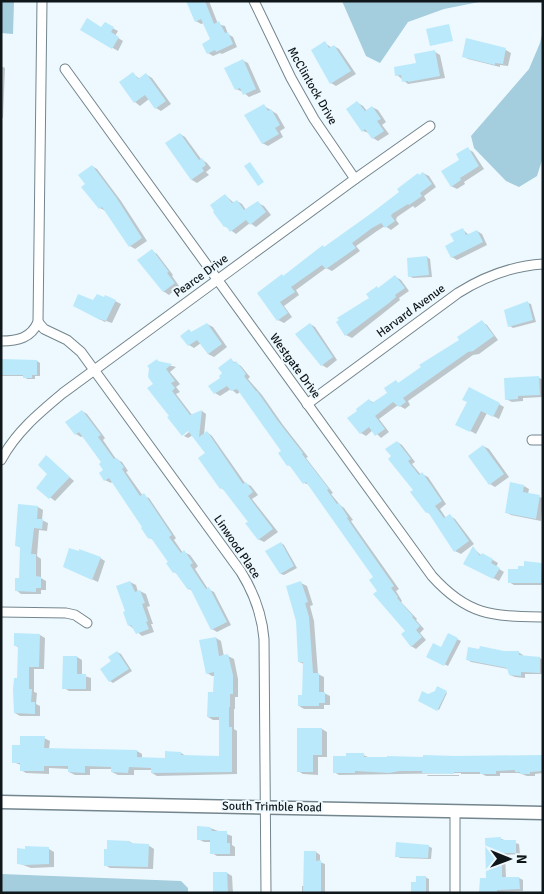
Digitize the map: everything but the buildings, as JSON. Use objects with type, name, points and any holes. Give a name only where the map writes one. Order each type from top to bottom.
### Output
[{"type":"main road","name":"South Trimble Road","points":[[1,802],[543,813]]},
{"type":"street","points":[[1,341],[25,338],[35,330],[38,322],[42,1]]},
{"type":"street","name":"McClintock Drive","points":[[254,1],[291,78],[314,119],[355,179]]},
{"type":"street","name":"Westgate Drive","points":[[65,69],[432,576],[449,594],[466,606],[498,616],[543,617]]},
{"type":"street","name":"Pearce Drive","points":[[1,460],[11,442],[30,420],[94,370],[430,126]]},
{"type":"street","name":"Harvard Avenue","points":[[307,404],[472,284],[503,271],[543,264]]},
{"type":"street","name":"Linwood Place","points":[[38,322],[44,329],[75,346],[94,370],[241,572],[254,596],[263,624],[264,639],[266,893]]},
{"type":"street","points":[[532,440],[543,440]]},
{"type":"street","points":[[1,612],[66,613],[75,615],[87,623]]},
{"type":"street","points":[[455,811],[455,893]]},
{"type":"shaded area","points":[[1,1],[14,1],[13,34],[1,33]]},
{"type":"shaded area","points":[[342,1],[484,1],[444,9],[408,22],[380,63],[366,56]]},
{"type":"shaded area","points":[[543,30],[543,157],[537,176],[519,187],[506,181],[474,148],[471,136],[529,69],[540,43]]},
{"type":"shaded area","points":[[1,874],[181,881],[188,888],[188,893],[1,893]]}]
